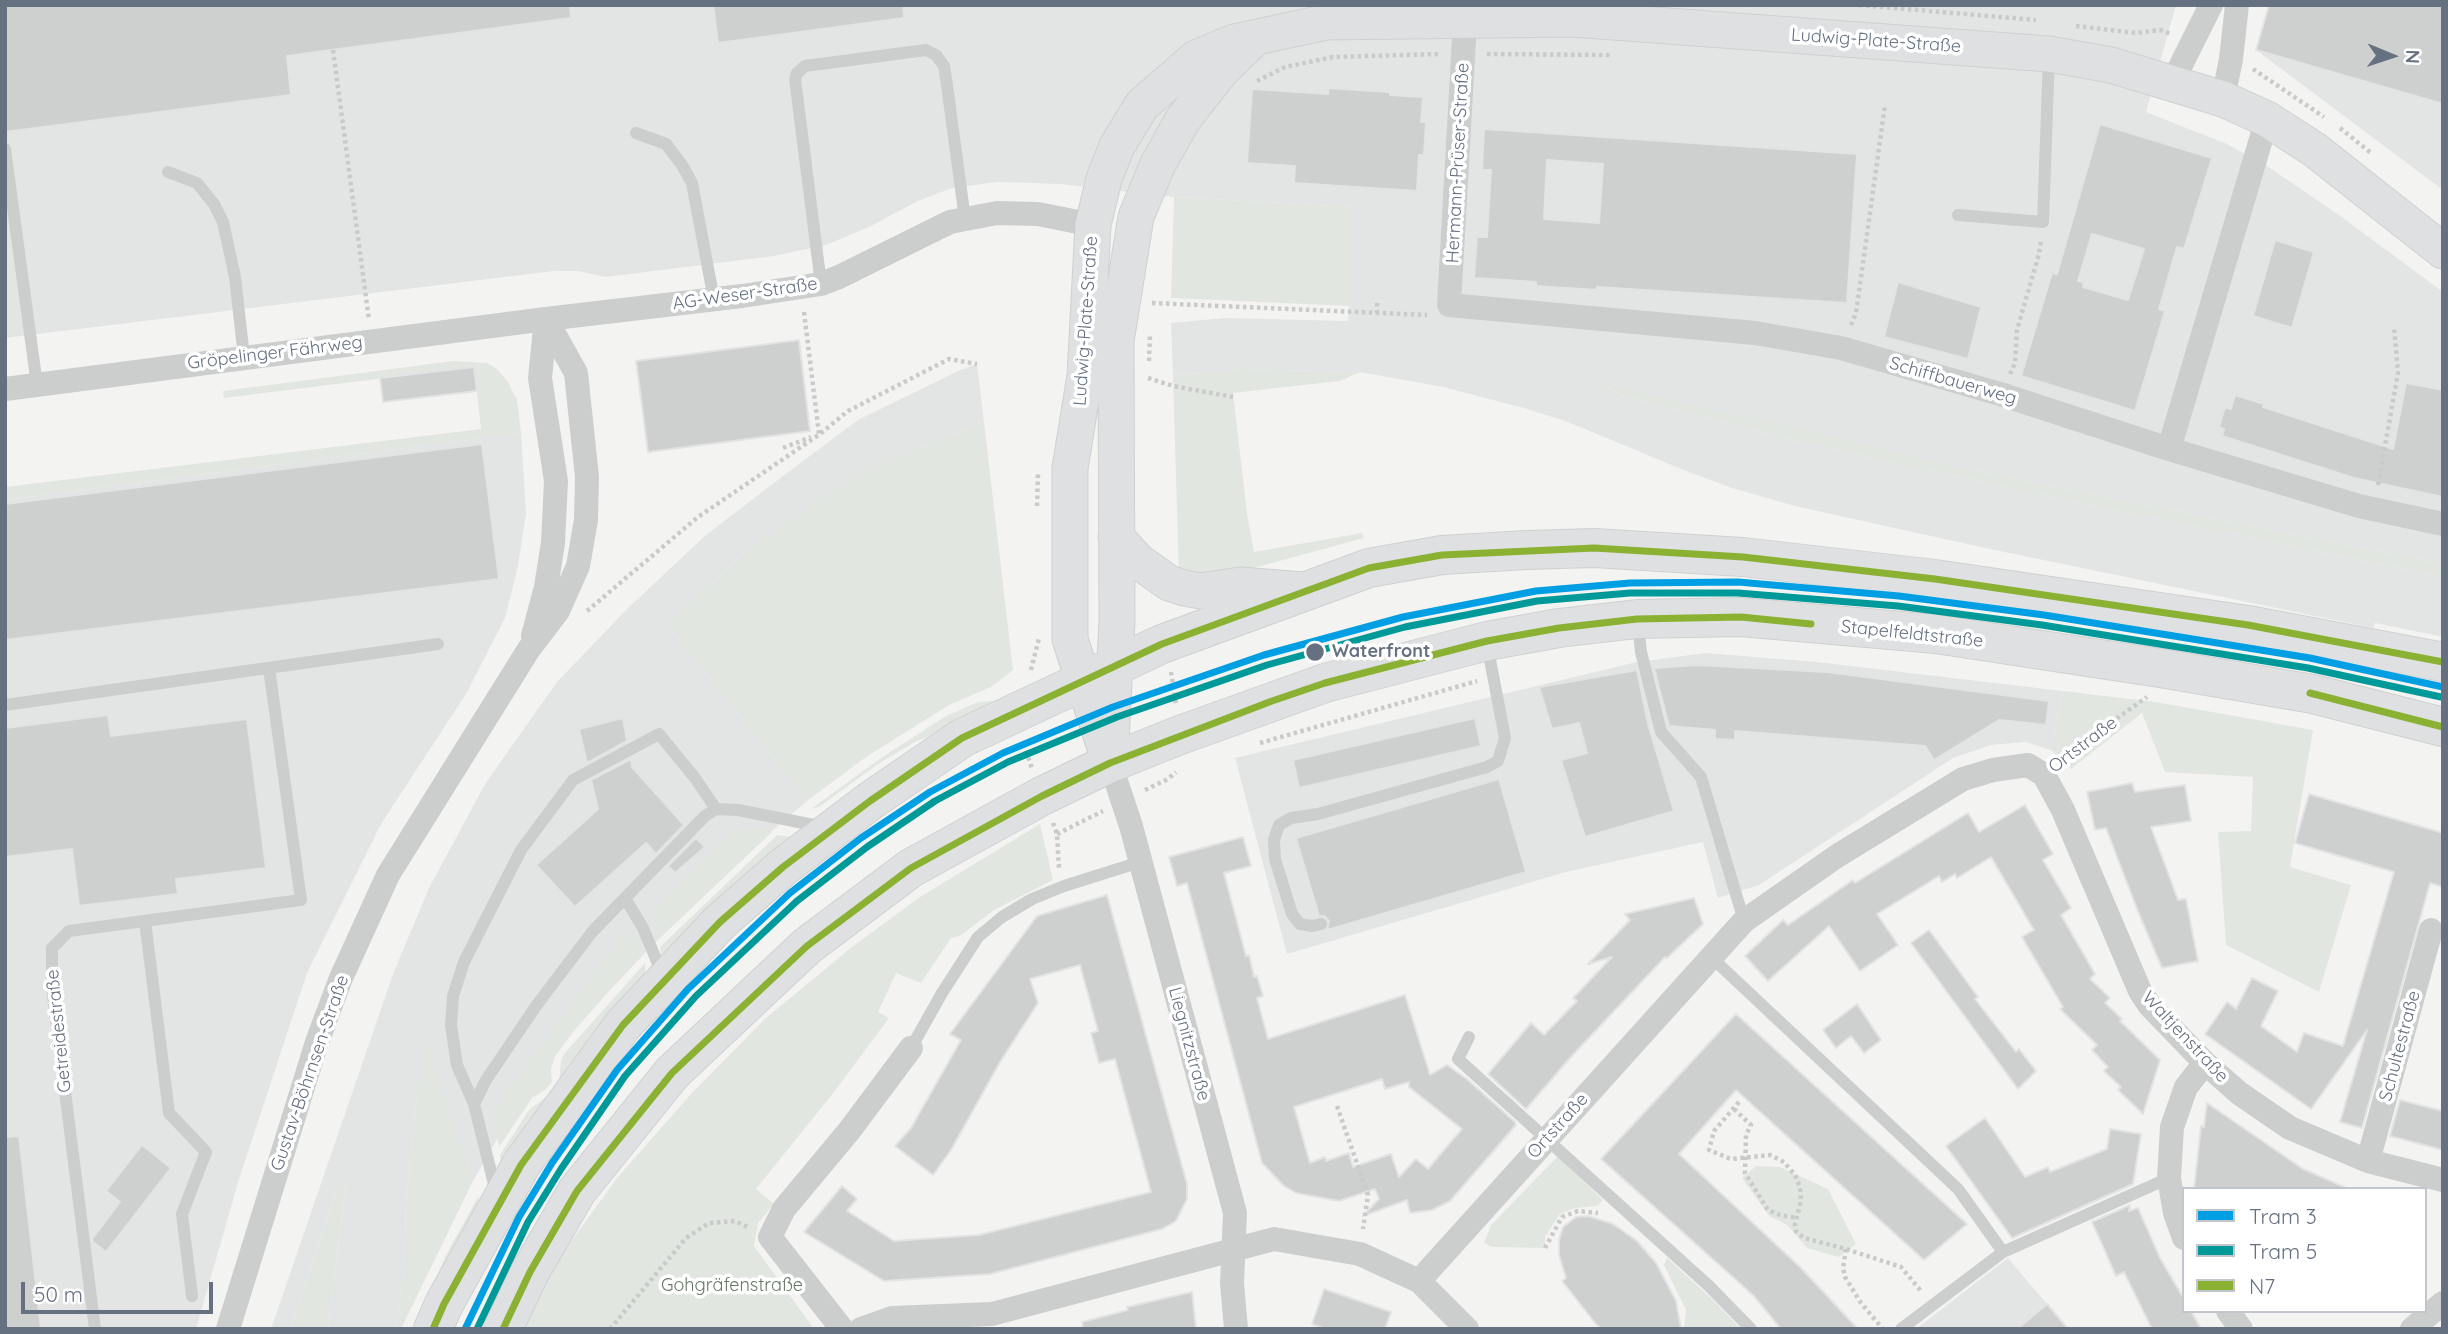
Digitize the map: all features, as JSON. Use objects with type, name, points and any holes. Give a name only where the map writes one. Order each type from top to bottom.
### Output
[{"type":"main road","points":[[433,1329],[444,1304],[521,1165],[623,1025],[720,922],[783,867],[831,829],[961,738],[1170,641],[1368,568],[1442,555],[1527,550],[1641,550],[1743,557],[1935,579],[2248,625],[2443,662]]},
{"type":"main road","name":"Stapelfeldtstraße","points":[[503,1329],[530,1272],[577,1191],[672,1073],[807,946],[911,868],[1042,796],[1110,763],[1206,725],[1325,683],[1490,659],[1559,628],[1637,619],[1741,617],[1936,635],[2313,694],[2443,727]]},
{"type":"street","points":[[2172,83],[2211,5]]},
{"type":"street","points":[[2223,99],[2237,5]]},
{"type":"street","name":"Ludwig-Plate-Straße","points":[[1099,673],[1070,639],[1070,468],[1085,376],[1093,225],[1104,178],[1117,146],[1142,104],[1196,58],[1234,42],[1326,14],[1465,37],[1573,12],[2049,54],[2110,65],[2172,83],[2223,99],[2267,119],[2315,150],[2443,251]]},
{"type":"street","name":"Ludwig-Plate-Straße","points":[[1099,673],[1117,621],[1116,341],[1136,217],[1157,166],[1182,121],[1221,71],[1258,36]]},
{"type":"street","name":"Hermann-Prüser-Straße","points":[[1449,305],[1465,37]]},
{"type":"street","points":[[2169,449],[2267,119]]},
{"type":"street","name":"AG-Weser-Straße","points":[[545,319],[714,300],[811,285],[839,277],[950,222],[997,213],[1038,214],[1108,228],[1124,225],[1136,217]]},
{"type":"street","name":"Schiffbauerweg","points":[[1449,305],[1755,332],[1841,348],[2000,394],[2169,449],[2373,510],[2443,524]]},
{"type":"street","name":"Gröpelinger Fährweg","points":[[5,388],[545,319]]},
{"type":"street","name":"Gustav-Böhrnsen-Straße","points":[[529,649],[546,587],[554,543],[556,481],[540,378],[545,319]]},
{"type":"street","name":"Gustav-Böhrnsen-Straße","points":[[228,1329],[317,1042],[346,966],[388,875],[529,649],[558,611],[578,566],[586,520],[587,477],[576,373],[545,319]]},
{"type":"street","points":[[1116,537],[1138,561],[1169,583],[1184,588],[1201,591],[1240,585],[1303,590]]},
{"type":"street","points":[[1099,673],[1110,763]]},
{"type":"street","name":"Liegnitzstraße","points":[[1110,763],[1131,826],[1235,1213],[1232,1283],[1236,1329]]},
{"type":"street","name":"Ortstraße","points":[[1419,1281],[1744,921],[1838,856],[1963,779],[1993,770],[2028,765],[2044,775]]},
{"type":"street","name":"Waltjenstraße","points":[[2044,775],[2063,810],[2140,991],[2150,1006],[2205,1063],[2239,1093],[2290,1128],[2368,1161],[2443,1180]]},
{"type":"street","name":"Schultestraße","points":[[2368,1161],[2431,930]]},
{"type":"street","points":[[842,1329],[770,1237],[784,1209],[849,1131],[911,1048]]},
{"type":"street","points":[[2182,1232],[2175,1213],[2169,1178],[2172,1127],[2186,1087],[2205,1063]]},
{"type":"street","points":[[861,1329],[892,1318],[992,1314],[1274,1239],[1360,1254],[1419,1281],[1467,1329]]},
{"type":"street","points":[[2412,1329],[2443,1303]]},
{"type":"street","points":[[2229,1313],[2241,1329]]},
{"type":"lane","points":[[811,285],[795,79],[805,66],[926,50],[936,55],[944,66],[965,219]]},
{"type":"lane","points":[[1958,215],[2043,222],[2049,54]]},
{"type":"lane","points":[[636,133],[666,144],[692,183],[714,300]]},
{"type":"lane","points":[[5,149],[37,385]]},
{"type":"lane","points":[[168,172],[197,183],[214,204],[223,222],[235,277],[244,357]]},
{"type":"lane","points":[[1637,619],[1661,732],[1701,777],[1744,921]]},
{"type":"lane","points":[[5,705],[438,644]]},
{"type":"lane","points":[[1321,924],[1300,924],[1292,914],[1275,859],[1274,840],[1279,825],[1291,818],[1318,814],[1487,767],[1498,761],[1506,738],[1490,659]]},
{"type":"lane","name":"Getreidestraße","points":[[96,1329],[52,988],[52,948],[69,931],[301,900],[269,668]]},
{"type":"lane","points":[[499,1205],[474,1104],[457,1065],[451,1026],[453,996],[464,962],[521,850],[573,780],[659,734],[716,809]]},
{"type":"lane","points":[[1487,767],[1491,781]]},
{"type":"lane","points":[[474,1104],[486,1080],[592,932],[705,816],[716,809],[738,810],[831,829]]},
{"type":"lane","points":[[911,1048],[978,937],[1002,917],[1032,899],[1064,886],[1140,862]]},
{"type":"lane","points":[[625,898],[643,928],[664,979]]},
{"type":"lane","points":[[145,921],[169,1113],[206,1152],[182,1214],[192,1296]]},
{"type":"lane","points":[[1711,957],[1958,1189],[2003,1252]]},
{"type":"lane","points":[[1469,1037],[1458,1059],[1625,1208],[1751,1329]]},
{"type":"lane","points":[[1901,1329],[2003,1252],[2169,1178]]},
{"type":"path","points":[[1254,82],[1285,67],[1332,57],[1465,37],[1618,55]]},
{"type":"path","points":[[333,50],[371,341]]},
{"type":"path","points":[[1841,348],[1856,313],[1885,105]]},
{"type":"path","points":[[2000,394],[2015,363],[2017,330],[2039,254],[2043,222]]},
{"type":"path","points":[[811,285],[820,434]]},
{"type":"path","points":[[1151,292],[1151,314]]},
{"type":"path","points":[[1151,303],[1438,316],[1449,305]]},
{"type":"path","points":[[1377,303],[1377,313]]},
{"type":"path","points":[[1147,391],[1150,326]]},
{"type":"path","points":[[2373,510],[2398,373],[2394,327]]},
{"type":"path","points":[[580,617],[698,517],[820,434],[848,411],[949,359],[977,364]]},
{"type":"path","points":[[1148,379],[1233,397]]},
{"type":"path","points":[[783,448],[820,434]]},
{"type":"path","points":[[1251,745],[1490,659]]},
{"type":"path","name":"Ortstraße","points":[[2044,775],[2093,735],[2153,693],[2140,691]]},
{"type":"path","points":[[1012,713],[1057,834],[1057,861],[1064,886]]},
{"type":"path","points":[[1740,1102],[1714,1130],[1709,1150],[1731,1159],[1770,1155],[1784,1162],[1795,1175],[1800,1187],[1801,1200],[1796,1231],[1804,1238],[1901,1267],[1932,1305]]},
{"type":"path","points":[[1337,1106],[1368,1195],[1360,1254]]},
{"type":"path","points":[[1734,1109],[1751,1125],[1746,1135],[1745,1173],[1768,1210],[1797,1218]]},
{"type":"path","points":[[1545,1248],[1562,1217],[1594,1211],[1615,1220],[1625,1208]]},
{"type":"path","points":[[610,1329],[686,1238],[709,1223],[735,1221],[770,1237]]},
{"type":"path","points":[[1846,1249],[1843,1268],[1845,1277],[1861,1303],[1883,1329]]},
{"type":"shaded area","points":[[5,5],[2176,5],[2146,112],[2227,144],[2267,166],[2443,292],[2443,564],[2001,476],[1604,385],[1621,395],[1795,441],[2443,577],[2443,637],[2375,623],[2373,628],[1795,506],[1732,488],[1686,471],[1568,422],[1443,387],[1360,372],[1240,369],[1173,376],[1171,323],[1224,318],[1348,321],[1354,207],[1174,197],[1060,184],[998,182],[952,188],[918,201],[869,227],[826,245],[774,256],[606,277],[578,271],[554,271],[5,338]]},
{"type":"shaded area","points":[[2269,5],[2443,5],[2443,190],[2256,50]]},
{"type":"shaded area","points":[[977,364],[984,422],[875,467],[833,491],[744,553],[668,625],[807,801],[719,876],[584,1017],[506,1124],[473,1181],[426,1042],[416,1103],[406,1203],[404,1271],[396,1329],[328,1329],[346,1186],[338,1185],[291,1329],[271,1329],[393,974],[429,888],[485,784],[557,682],[626,610],[706,535],[787,473],[858,420]]},
{"type":"shaded area","points":[[521,433],[526,514],[518,566],[505,618],[466,694],[381,824],[307,973],[240,1176],[196,1329],[5,1329],[5,500]]},
{"type":"shaded area","points":[[1706,653],[1817,662],[2063,691],[2051,750],[2025,742],[1991,745],[1953,758],[1759,885],[1718,898],[1703,842],[1566,872],[1287,954],[1235,758],[1637,662]]},
{"type":"shaded area","points":[[2008,1258],[2068,1329],[1916,1329]]},
{"type":"green space","points":[[1174,197],[1355,207],[1349,306],[1171,298]]},
{"type":"green space","points":[[453,361],[487,363],[496,368],[508,382],[517,400],[521,433],[5,500],[5,487],[481,429],[474,367],[224,398],[223,391]]},
{"type":"green space","points":[[1240,369],[1360,372],[1340,381],[1233,393],[1254,552],[1362,533],[1364,538],[1250,569],[1179,579],[1173,376]]},
{"type":"green space","points":[[1601,383],[2001,476],[2443,564],[2443,577],[1795,441],[1621,395]]},
{"type":"green space","points":[[984,422],[1013,670],[991,687],[949,705],[866,757],[807,801],[668,625],[744,553],[833,490],[875,467]]},
{"type":"green space","points":[[2063,691],[2156,702],[2313,730],[2290,867],[2351,885],[2319,992],[2226,945],[2218,832],[2251,831],[2253,777],[2165,772],[2142,713],[2071,769],[2051,750]]},
{"type":"green space","points":[[992,701],[994,704],[966,721],[915,742],[878,764],[819,807],[811,809],[881,758],[946,716],[978,702]]},
{"type":"green space","name":"Gohgräfenstraße","points":[[1040,824],[1053,880],[994,910],[960,936],[951,938],[921,983],[896,973],[878,1012],[889,1018],[756,1189],[774,1204],[758,1223],[754,1246],[812,1326],[811,1329],[522,1329],[559,1258],[617,1178],[691,1094],[766,1018],[852,947],[920,897]]},
{"type":"green space","points":[[761,829],[772,832],[659,939],[658,905],[731,835],[738,830]]},
{"type":"green space","points":[[777,835],[791,837],[662,964],[660,947]]},
{"type":"green space","points":[[634,931],[640,956],[558,1049],[551,1069],[552,1082],[532,1098],[499,1147],[492,1111],[620,938]]},
{"type":"green space","points":[[645,963],[646,985],[501,1165],[500,1155],[529,1110],[557,1089],[564,1054]]},
{"type":"green space","points":[[426,1040],[473,1181],[401,1329],[396,1329],[404,1271],[406,1203],[416,1103]]},
{"type":"green space","points":[[1558,1156],[1603,1200],[1597,1206],[1575,1208],[1560,1214],[1545,1237],[1545,1248],[1492,1247],[1484,1243],[1491,1225]]},
{"type":"green space","points":[[1756,1166],[1780,1167],[1828,1189],[1856,1244],[1839,1257],[1807,1248],[1787,1225],[1769,1216],[1742,1178]]},
{"type":"green space","points":[[338,1185],[346,1185],[328,1329],[291,1329]]},
{"type":"green space","points":[[479,1195],[475,1215],[419,1329],[413,1329],[447,1253]]},
{"type":"green space","points":[[1667,1258],[1741,1329],[1684,1329],[1686,1310],[1664,1265]]},
{"type":"building","points":[[5,5],[570,5],[571,18],[287,56],[291,95],[5,132]]},
{"type":"building","points":[[713,5],[903,5],[904,18],[718,43]]},
{"type":"building","points":[[2269,5],[2443,5],[2443,104],[2256,50]]},
{"type":"building","points":[[1328,88],[1423,97],[1421,122],[1426,122],[1424,155],[1419,155],[1417,191],[1294,183],[1295,166],[1247,163],[1252,89],[1328,94]]},
{"type":"building","points":[[2100,124],[2212,158],[2184,249],[2177,247],[2159,309],[2165,311],[2135,411],[2021,376],[2052,273],[2057,274]],"holes":[[[2092,234],[2144,249],[2128,300],[2083,287],[2084,282],[2078,281]]]},
{"type":"building","points":[[1484,129],[1857,154],[1847,303],[1597,287],[1597,290],[1536,286],[1536,282],[1474,278],[1477,237],[1487,237],[1491,170],[1482,170]],"holes":[[[1547,160],[1603,164],[1599,223],[1544,219]]]},
{"type":"building","points":[[2275,240],[2314,252],[2292,328],[2253,316]]},
{"type":"building","points":[[1898,282],[1981,307],[1968,359],[1884,337]]},
{"type":"building","points":[[799,340],[810,431],[648,452],[636,361]]},
{"type":"building","points":[[474,367],[477,391],[383,402],[380,378]]},
{"type":"building","points":[[2406,383],[2443,390],[2443,497],[2354,478],[2222,436],[2224,429],[2219,427],[2225,407],[2231,409],[2235,395],[2264,404],[2263,407],[2393,449]]},
{"type":"building","points":[[482,444],[499,579],[5,640],[5,504]]},
{"type":"building","points":[[1696,665],[1827,672],[2049,701],[2046,725],[1999,720],[1934,760],[1925,746],[1735,731],[1735,740],[1715,739],[1715,730],[1669,726],[1654,668]]},
{"type":"building","points":[[1637,670],[1648,724],[1674,811],[1585,837],[1561,760],[1587,753],[1579,723],[1552,729],[1539,687]]},
{"type":"building","points":[[108,715],[111,736],[247,719],[266,868],[176,879],[178,894],[79,906],[72,849],[5,857],[5,728]]},
{"type":"building","points":[[623,718],[627,741],[587,763],[579,729]]},
{"type":"building","points":[[1475,718],[1481,746],[1299,788],[1293,760]]},
{"type":"building","points":[[631,759],[632,767],[684,825],[656,854],[646,843],[575,907],[536,865],[598,809],[591,780]]},
{"type":"building","points":[[1499,779],[1526,872],[1327,930],[1329,921],[1324,916],[1319,916],[1296,838]]},
{"type":"building","points":[[2132,783],[2135,792],[2185,785],[2191,821],[2151,827],[2178,900],[2186,899],[2198,961],[2162,968],[2106,828],[2095,830],[2087,792]]},
{"type":"building","points":[[2309,794],[2443,833],[2443,887],[2430,883],[2362,1128],[2340,1122],[2367,1030],[2311,1109],[2205,1034],[2227,1002],[2236,1009],[2252,978],[2278,991],[2261,1026],[2297,1052],[2304,1033],[2343,1046],[2394,872],[2295,843]]},
{"type":"building","points":[[2025,805],[2053,854],[2043,860],[2071,908],[2061,915],[2095,974],[2090,979],[2110,998],[2105,1003],[2122,1019],[2120,1021],[2160,1060],[2143,1114],[2118,1090],[2121,1087],[2104,1071],[2108,1067],[2092,1050],[2097,1045],[2060,1009],[2063,1007],[2022,937],[2034,930],[1991,857],[1957,878],[1955,874],[1942,882],[1939,876],[1877,914],[1898,945],[1860,971],[1829,926],[1768,981],[1745,956],[1783,920],[1788,925],[1853,880],[1855,883],[1968,813],[1979,832]]},
{"type":"building","points":[[1243,837],[1251,866],[1224,873],[1246,956],[1249,955],[1254,977],[1257,976],[1263,996],[1257,998],[1268,1039],[1405,995],[1430,1075],[1447,1065],[1515,1122],[1516,1125],[1450,1201],[1432,1210],[1410,1213],[1407,1200],[1363,1216],[1379,1199],[1375,1189],[1339,1201],[1296,1193],[1284,1186],[1262,1163],[1187,883],[1177,886],[1169,857]],"holes":[[[1382,1079],[1385,1089],[1409,1082],[1409,1087],[1462,1129],[1428,1169],[1416,1159],[1399,1177],[1391,1154],[1353,1167],[1349,1153],[1310,1163],[1294,1107]]]},
{"type":"building","points":[[696,838],[705,847],[675,873],[668,866]]},
{"type":"building","points":[[1107,895],[1187,1184],[1187,1199],[1176,1221],[1162,1229],[990,1274],[884,1281],[804,1232],[842,1186],[857,1199],[847,1211],[894,1241],[979,1235],[1151,1192],[1115,1059],[1099,1063],[1091,1033],[1098,1031],[1080,965],[1030,979],[1038,1003],[1000,1062],[951,1150],[933,1175],[895,1146],[911,1128],[961,1040],[950,1034],[1037,916]]},
{"type":"building","points":[[1694,898],[1703,924],[1665,957],[1526,1109],[1488,1074],[1531,1023],[1544,1035],[1577,1001],[1573,998],[1612,957],[1588,964],[1630,920],[1625,914]]},
{"type":"building","points":[[1929,930],[1978,997],[1975,999],[2016,1052],[2019,1049],[2036,1071],[2018,1089],[1911,943]]},
{"type":"building","points":[[1857,1004],[1881,1040],[1864,1053],[1851,1036],[1836,1048],[1823,1030]]},
{"type":"building","points":[[1736,1014],[1967,1224],[1924,1260],[1736,1090],[1679,1154],[1801,1268],[1858,1329],[1781,1329],[1754,1296],[1601,1159]]},
{"type":"building","points":[[2400,1100],[2443,1111],[2443,1150],[2390,1136]]},
{"type":"building","points":[[2207,1103],[2303,1169],[2344,1187],[2194,1187],[2201,1126],[2204,1127]]},
{"type":"building","points":[[1985,1118],[2025,1177],[2048,1167],[2050,1172],[2107,1149],[2110,1129],[2141,1134],[2133,1184],[2012,1238],[1946,1146]]},
{"type":"building","points":[[19,1136],[41,1329],[5,1329],[5,1137]]},
{"type":"building","points":[[142,1145],[171,1168],[106,1252],[92,1239],[120,1202],[106,1191]]},
{"type":"building","points":[[2130,1205],[2129,1211],[2138,1208],[2160,1258],[2182,1296],[2182,1313],[2192,1313],[2201,1329],[2152,1329],[2124,1272],[2116,1276],[2092,1222]]},
{"type":"building","points":[[1588,1216],[1613,1224],[1637,1241],[1656,1263],[1676,1301],[1681,1329],[1602,1329],[1596,1324],[1562,1281],[1566,1278],[1559,1255],[1559,1240],[1563,1227],[1576,1217]]},
{"type":"building","points":[[1324,1289],[1391,1312],[1385,1329],[1326,1329],[1312,1324]]},
{"type":"building","points":[[1192,1292],[1196,1329],[1083,1329],[1082,1322],[1128,1310],[1127,1307]]},
{"type":"building","points":[[2047,1304],[2068,1329],[2017,1329]]},
{"type":"tram line","name":"3","points":[[465,1329],[519,1217],[552,1163],[617,1070],[688,989],[790,893],[861,838],[930,792],[1003,753],[1113,707],[1264,655],[1403,617],[1536,591],[1630,583],[1738,582],[1899,596],[2044,615],[2310,658],[2443,687]]},
{"type":"tram line","name":"5","points":[[477,1329],[528,1222],[625,1076],[696,996],[797,901],[867,847],[935,801],[1008,762],[1117,717],[1267,665],[1405,627],[1537,601],[1630,593],[1738,593],[1898,606],[2042,625],[2308,668],[2441,697]]},
{"type":"transit line","name":"N7","points":[[433,1329],[444,1304],[521,1165],[623,1025],[720,922],[783,867],[870,801],[962,738],[1162,644],[1369,568],[1442,555],[1594,548],[1743,557],[1935,579],[2248,625],[2443,662]]},
{"type":"transit line","name":"N7","points":[[503,1329],[530,1272],[577,1191],[672,1073],[807,946],[911,868],[1042,796],[1110,763],[1272,701],[1325,683],[1487,641],[1559,628],[1637,619],[1741,617],[1811,624]]},
{"type":"transit line","name":"N7","points":[[2310,693],[2443,727]]},
{"type":"place","name":"Waterfront","points":[[1315,652]]}]
